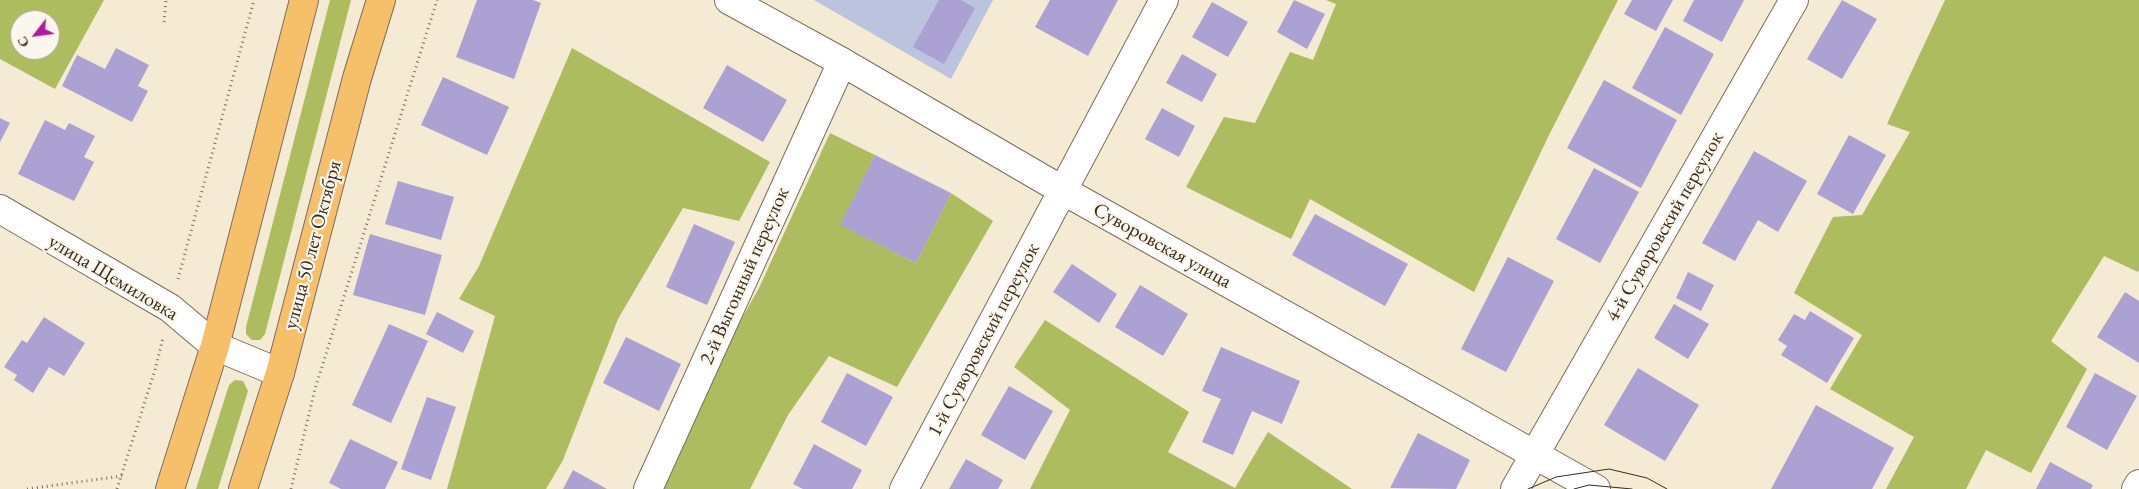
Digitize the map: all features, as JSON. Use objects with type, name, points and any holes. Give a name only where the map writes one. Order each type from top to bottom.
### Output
[{"type":"main road","points":[[170,489],[215,346],[304,0]]},
{"type":"main road","name":"улица 50 лет Октября","points":[[242,489],[280,373],[357,78],[381,0]]},
{"type":"street","name":"Суворовская улица","points":[[729,0],[842,62],[1062,190],[1596,489]]},
{"type":"street","name":"1-й Суворовский переулок","points":[[904,489],[1164,0]]},
{"type":"street","name":"4-й Суворовский переулок","points":[[1516,489],[1794,0]]},
{"type":"street","name":"2-й Выгонный переулок","points":[[648,489],[842,62]]},
{"type":"street","name":"улица Щемиловка","points":[[0,209],[170,308],[215,346],[280,373]]},
{"type":"street","points":[[2136,489],[2139,484]]},
{"type":"path","points":[[164,22],[166,0]]},
{"type":"path","points":[[117,489],[155,370],[170,308],[254,0]]},
{"type":"path","points":[[291,489],[315,389],[437,0]]},
{"type":"path","points":[[27,489],[122,476]]},
{"type":"shaded area","points":[[814,0],[993,0],[951,79]]},
{"type":"green space","points":[[0,0],[104,0],[55,89],[0,59]]},
{"type":"green space","points":[[330,0],[351,0],[265,334],[260,340],[252,340],[246,334],[246,327]]},
{"type":"green space","points":[[1326,0],[1618,0],[1550,133],[1474,292],[1310,199],[1291,239],[1186,187],[1224,117],[1255,123],[1290,52],[1313,60],[1336,4]]},
{"type":"green space","points":[[1945,0],[2139,0],[2139,270],[2138,272],[2104,256],[2051,341],[2087,369],[2031,473],[1986,450],[1966,489],[1886,489],[1914,437],[1830,389],[1862,335],[1794,293],[1833,217],[1862,215],[1910,132],[1887,124]]},
{"type":"green space","points":[[572,48],[770,162],[739,221],[683,208],[618,319],[563,460],[546,489],[447,489],[495,316],[459,299],[479,266]]},
{"type":"green space","points":[[830,133],[875,155],[841,225],[916,263],[951,193],[993,221],[897,387],[829,356],[788,415],[750,489],[658,489],[716,364],[759,288]]},
{"type":"green space","points":[[1045,320],[1189,412],[1168,452],[1235,488],[1268,432],[1352,489],[1030,489],[1070,410],[1014,367]]},
{"type":"green space","points":[[235,380],[243,381],[248,391],[218,489],[196,489],[229,385]]},
{"type":"building","points":[[477,0],[533,0],[541,3],[514,79],[456,57]]},
{"type":"building","points":[[939,0],[961,0],[975,8],[944,64],[913,47]]},
{"type":"building","points":[[1050,0],[1118,0],[1088,56],[1035,27]]},
{"type":"building","points":[[1294,0],[1325,14],[1307,49],[1277,32]]},
{"type":"building","points":[[1632,0],[1673,0],[1656,31],[1624,14]]},
{"type":"building","points":[[1694,0],[1744,0],[1722,42],[1683,21]]},
{"type":"building","points":[[1842,0],[1877,19],[1842,79],[1807,59]]},
{"type":"building","points":[[1212,2],[1248,22],[1228,57],[1192,37]]},
{"type":"building","points":[[1665,27],[1714,54],[1681,115],[1632,88]]},
{"type":"building","points":[[116,48],[149,65],[138,86],[148,91],[132,122],[62,86],[77,55],[105,69]]},
{"type":"building","points":[[1182,54],[1217,74],[1202,102],[1166,83]]},
{"type":"building","points":[[727,65],[787,100],[763,142],[703,108]]},
{"type":"building","points":[[443,77],[509,107],[487,155],[421,125]]},
{"type":"building","points":[[1604,80],[1677,120],[1641,188],[1567,148]]},
{"type":"building","points":[[1162,108],[1195,126],[1179,157],[1145,139]]},
{"type":"building","points":[[0,118],[10,123],[0,142]]},
{"type":"building","points":[[45,120],[65,130],[69,123],[95,136],[84,157],[94,162],[74,201],[18,174]]},
{"type":"building","points":[[1849,135],[1886,155],[1853,214],[1817,194]]},
{"type":"building","points":[[1754,151],[1807,181],[1778,232],[1758,220],[1735,261],[1702,243]]},
{"type":"building","points":[[875,155],[951,193],[916,263],[840,225]]},
{"type":"building","points":[[1594,168],[1639,192],[1600,263],[1556,239]]},
{"type":"building","points":[[398,181],[454,197],[441,240],[385,224]]},
{"type":"building","points":[[1315,214],[1408,264],[1385,306],[1292,255]]},
{"type":"building","points":[[694,224],[735,242],[707,305],[666,287]]},
{"type":"building","points":[[370,234],[442,255],[425,315],[353,295]]},
{"type":"building","points":[[1508,257],[1554,281],[1506,372],[1461,349]]},
{"type":"building","points":[[1072,264],[1117,294],[1099,323],[1053,292]]},
{"type":"building","points":[[1688,272],[1714,285],[1701,311],[1676,298]]},
{"type":"building","points":[[1140,285],[1188,314],[1163,356],[1115,327]]},
{"type":"building","points":[[2125,292],[2139,301],[2139,363],[2097,337]]},
{"type":"building","points":[[1674,304],[1709,324],[1688,359],[1654,338]]},
{"type":"building","points":[[1810,311],[1854,338],[1827,383],[1781,355],[1787,346],[1778,340],[1794,314],[1805,320]]},
{"type":"building","points":[[437,312],[474,331],[463,353],[426,334]]},
{"type":"building","points":[[44,317],[85,343],[64,376],[49,367],[33,393],[14,380],[17,375],[4,367],[22,340],[27,343]]},
{"type":"building","points":[[389,324],[428,341],[391,423],[352,405]]},
{"type":"building","points":[[626,337],[681,364],[659,411],[603,383]]},
{"type":"building","points":[[1221,347],[1300,381],[1282,424],[1252,411],[1233,455],[1202,442],[1221,399],[1202,391]]},
{"type":"building","points":[[1638,368],[1699,405],[1665,461],[1604,425]]},
{"type":"building","points":[[847,373],[893,397],[866,446],[821,422]]},
{"type":"building","points":[[2095,373],[2137,396],[2107,450],[2066,427]]},
{"type":"building","points":[[1009,386],[1053,411],[1025,460],[981,435]]},
{"type":"building","points":[[427,397],[456,407],[431,480],[401,469]]},
{"type":"building","points":[[1816,405],[1894,448],[1872,489],[1771,489]]},
{"type":"building","points":[[1418,433],[1470,460],[1456,489],[1390,488]]},
{"type":"building","points":[[350,439],[398,462],[385,489],[341,489],[329,483]]},
{"type":"building","points":[[814,444],[862,470],[852,489],[803,489],[793,484]]},
{"type":"building","points":[[966,459],[1003,480],[998,489],[949,489]]},
{"type":"building","points":[[2050,462],[2093,485],[2091,489],[2036,489]]},
{"type":"building","points":[[573,470],[607,489],[563,489]]},
{"type":"tram line","points":[[1528,489],[1556,477],[1609,469],[1647,478],[1667,489]]},
{"type":"tram line","points":[[1574,489],[1589,485],[1632,489]]}]
